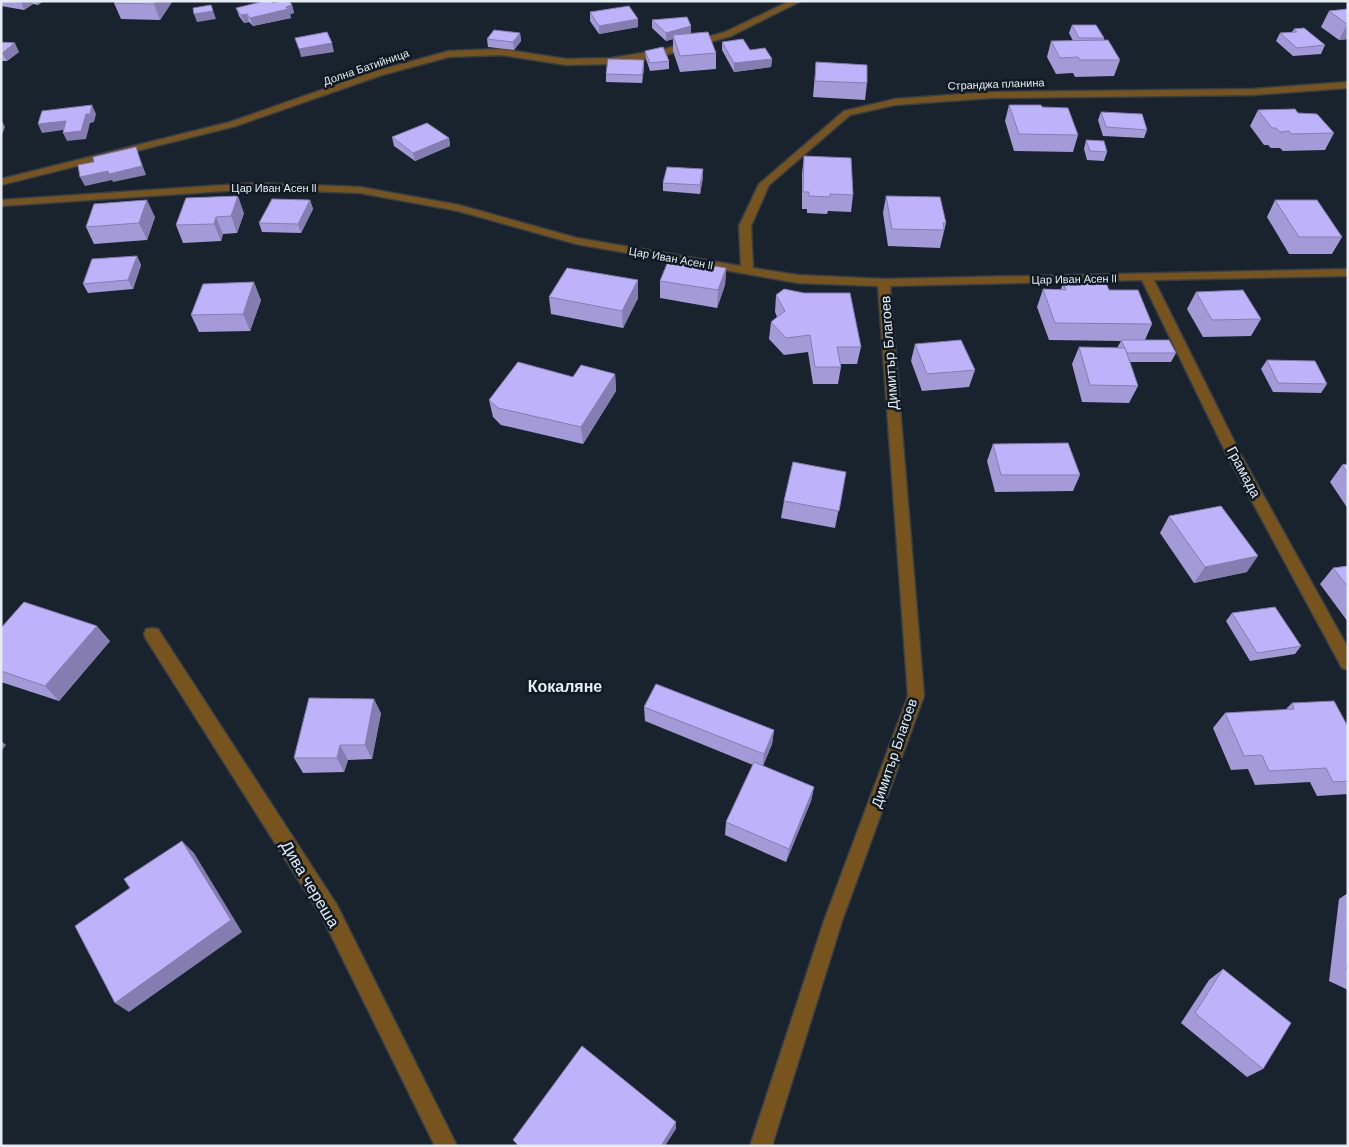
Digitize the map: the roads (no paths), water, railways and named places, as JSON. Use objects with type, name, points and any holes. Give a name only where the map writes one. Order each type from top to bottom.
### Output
[{"type":"street","name":"Долна Батийница","points":[[1,182],[233,124],[380,73],[441,56],[501,52],[566,62],[611,61],[662,53],[728,34],[797,1]]},
{"type":"street","name":"Странджа планина","points":[[748,271],[746,226],[764,184],[847,113],[895,102],[991,96],[1253,92],[1348,85]]},
{"type":"street","name":"Цар Иван Асен II","points":[[1,203],[255,186],[360,190],[459,208],[576,241],[798,279],[884,283],[1348,272]]},
{"type":"street","name":"Грамада","points":[[1147,278],[1234,455],[1348,662]]},
{"type":"street","name":"Димитър Благоев","points":[[762,1146],[834,921],[916,696],[884,283]]},
{"type":"street","name":"Дива череша","points":[[152,634],[330,912],[446,1146]]},
{"type":"district","name":"Кокаляне","points":[[565,686]]}]
